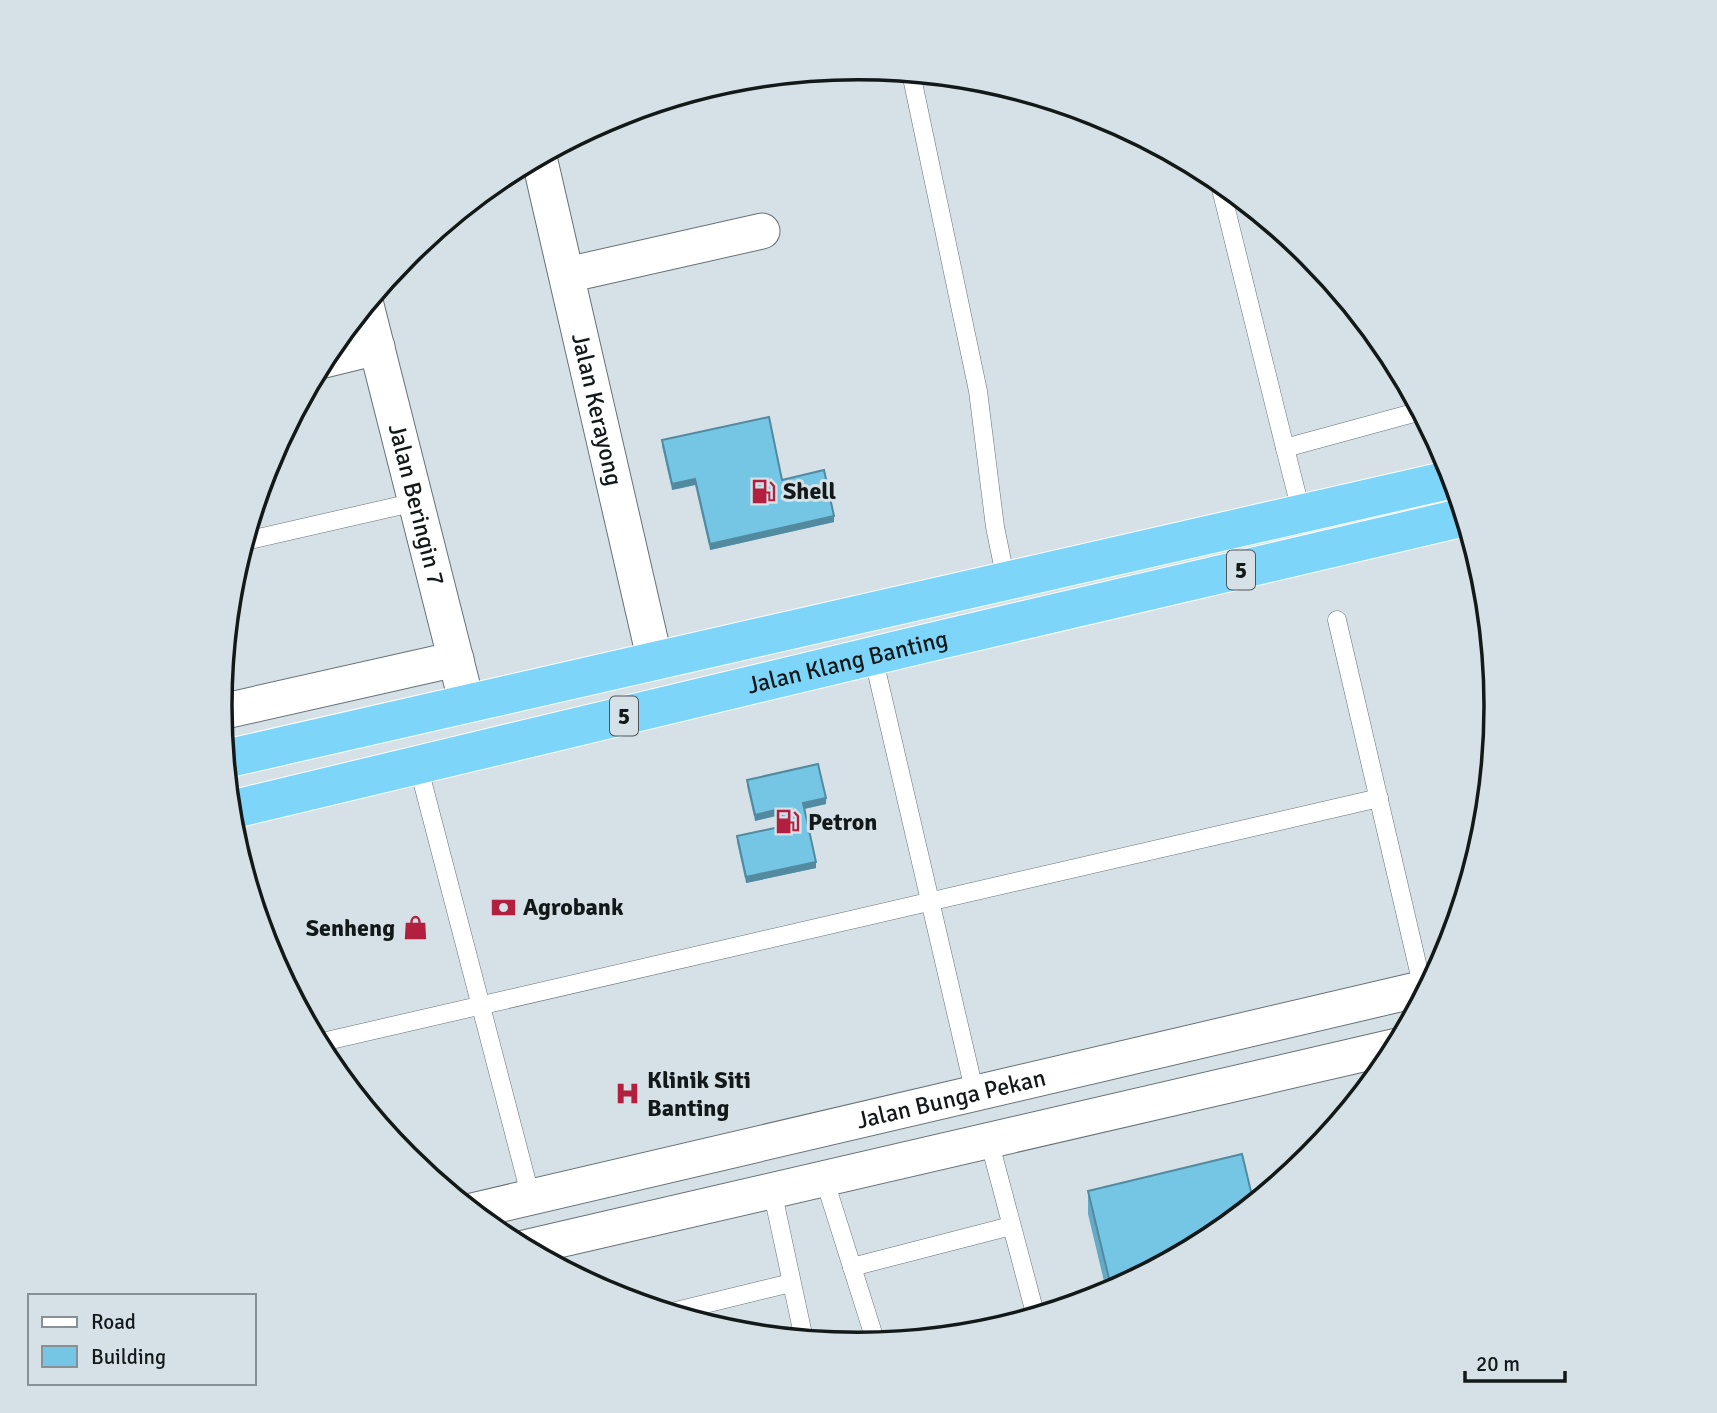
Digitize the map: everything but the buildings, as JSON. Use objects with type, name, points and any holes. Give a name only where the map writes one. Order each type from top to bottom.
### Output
[{"type":"highway","name":"Jalan Klang Banting","points":[[235,757],[1442,481]]},
{"type":"highway","name":"Jalan Klang Banting","points":[[241,807],[1455,519]]},
{"type":"street","name":"Jalan Kerayong","points":[[541,166],[655,661]]},
{"type":"street","points":[[567,275],[762,231]]},
{"type":"street","name":"Jalan Beringin 7","points":[[369,317],[467,704]]},
{"type":"street","points":[[340,356],[377,347]]},
{"type":"street","points":[[1006,580],[1017,622]]},
{"type":"street","points":[[232,709],[456,659]]},
{"type":"street","name":"Jalan Bunga Pekan","points":[[484,1208],[1416,990]]},
{"type":"street","name":"Jalan Bunga Pekan","points":[[538,1245],[1382,1049]]},
{"type":"lane","points":[[913,83],[978,391],[995,527],[1006,580]]},
{"type":"lane","points":[[1223,198],[1302,514]]},
{"type":"lane","points":[[1284,448],[1411,414]]},
{"type":"lane","points":[[256,539],[416,502]]},
{"type":"lane","points":[[1337,620],[1423,976]]},
{"type":"lane","points":[[873,656],[975,1094]]},
{"type":"lane","points":[[418,765],[531,1198]]},
{"type":"lane","points":[[329,1040],[1379,798]]},
{"type":"lane","points":[[989,1140],[1033,1307]]},
{"type":"lane","points":[[824,1178],[872,1332]]},
{"type":"lane","points":[[772,1191],[802,1329]]},
{"type":"lane","points":[[852,1268],[1011,1226]]},
{"type":"lane","points":[[686,1308],[791,1283]]},
{"type":"place","name":"Shell","points":[[763,491]]},
{"type":"place","name":"Petron","points":[[788,822]]},
{"type":"place","name":"Agrobank","points":[[503,907]]},
{"type":"place","name":"Senheng","points":[[415,928]]},
{"type":"place","name":"Klinik Siti Banting","points":[[627,1094]]}]
